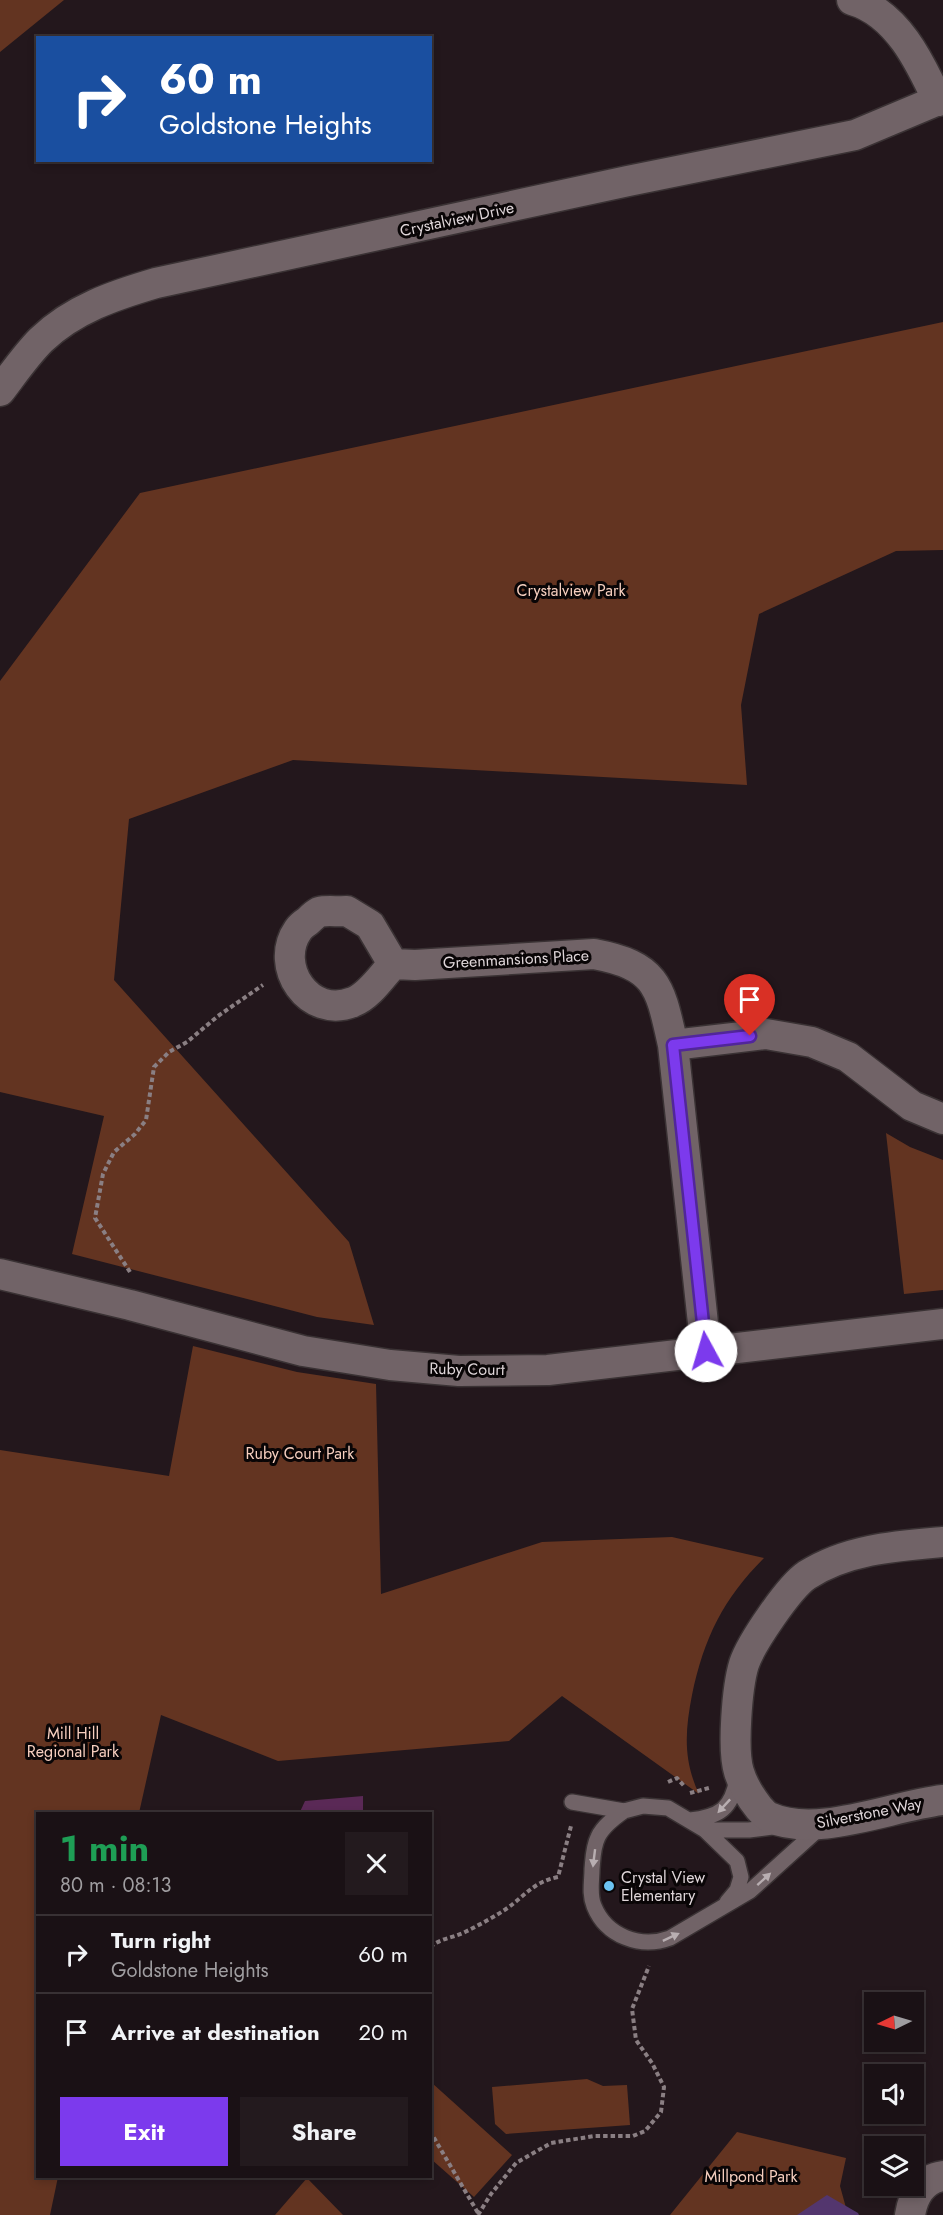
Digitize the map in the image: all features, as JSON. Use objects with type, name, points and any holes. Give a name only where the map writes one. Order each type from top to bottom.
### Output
[{"type":"street","points":[[852,0],[861,3],[893,25],[921,65],[940,99]]},
{"type":"street","name":"Crystalview Drive","points":[[0,391],[41,340],[75,314],[107,298],[156,283],[855,135],[940,99]]},
{"type":"street","name":"Greenmansions Place","points":[[393,964],[415,965],[594,954],[619,958],[644,971],[662,995],[673,1045],[706,1351]]},
{"type":"street","points":[[673,1045],[766,1034],[812,1042],[848,1057],[912,1106],[943,1119]]},
{"type":"street","name":"Ruby Court","points":[[0,1274],[130,1305],[303,1351],[390,1365],[459,1371],[548,1370],[943,1324]]},
{"type":"street","points":[[809,1825],[767,1817],[751,1799],[738,1771],[736,1710],[744,1662],[770,1617],[806,1576],[852,1554],[892,1546],[943,1542]]},
{"type":"street","name":"Silverstone Way","points":[[809,1825],[943,1800]]},
{"type":"street","points":[[910,2215],[914,2199],[923,2185],[943,2176]]},
{"type":"lane","points":[[690,1820],[710,1818],[724,1809],[735,1794],[738,1771]]},
{"type":"lane","points":[[572,1802],[624,1811]]},
{"type":"lane","points":[[716,1912],[737,1890],[741,1877],[737,1861],[705,1830],[690,1820],[668,1808],[643,1806],[624,1811],[609,1822],[598,1836],[593,1853],[591,1891],[593,1905],[605,1924],[621,1937],[658,1942],[670,1938],[716,1912],[750,1891],[809,1825]]},
{"type":"lane","points":[[705,1830],[749,1830],[809,1825]]},
{"type":"path","points":[[136,1280],[94,1218],[103,1174],[114,1152],[135,1134],[146,1120],[154,1067],[169,1052],[187,1042],[218,1016],[264,985]]},
{"type":"path","points":[[432,2134],[478,2214],[516,2163],[551,2143],[594,2136],[633,2136],[645,2131],[661,2112],[664,2087],[652,2063],[636,2040],[632,2009],[658,1942]]},
{"type":"green space","points":[[0,0],[64,0],[0,52]]},
{"type":"green space","name":"Crystalview Park","points":[[943,322],[943,550],[896,551],[759,614],[741,705],[747,785],[293,760],[129,819],[114,980],[349,1242],[374,1325],[317,1317],[72,1254],[104,1116],[0,1092],[0,681],[140,493]]},
{"type":"green space","points":[[886,1133],[910,1147],[943,1160],[943,1290],[904,1294]]},
{"type":"green space","points":[[193,1346],[297,1372],[376,1384],[381,1594],[542,1542],[672,1537],[764,1558],[726,1604],[709,1637],[697,1674],[690,1708],[687,1745],[690,1769],[699,1794],[562,1696],[509,1741],[278,1761],[161,1715],[139,1812],[36,1812],[36,2178],[58,2178],[50,2215],[0,2215],[0,1450],[169,1476]]},
{"type":"green space","points":[[587,2079],[603,2086],[627,2085],[630,2125],[506,2134],[495,2124],[492,2087]]},
{"type":"green space","points":[[432,2083],[512,2155],[474,2197],[432,2160]]},
{"type":"green space","name":"Millpond Park","points":[[737,2132],[846,2158],[840,2186],[848,2215],[670,2215]]},
{"type":"green space","points":[[307,2178],[343,2215],[275,2215]]},
{"type":"shaded area","points":[[827,2195],[858,2213],[859,2215],[797,2215]]},
{"type":"building","points":[[363,1796],[363,1812],[300,1812],[305,1801]]},
{"type":"place","name":"Crystal View Elementary","points":[[609,1886]]},
{"type":"route","points":[[706,1351],[673,1045],[717,1038],[750,1036]]},
{"type":"park label","name":"Ruby Court Park","points":[[300,1453]]},
{"type":"park label","name":"Mill Hill Regional Park","points":[[73,1742]]}]
